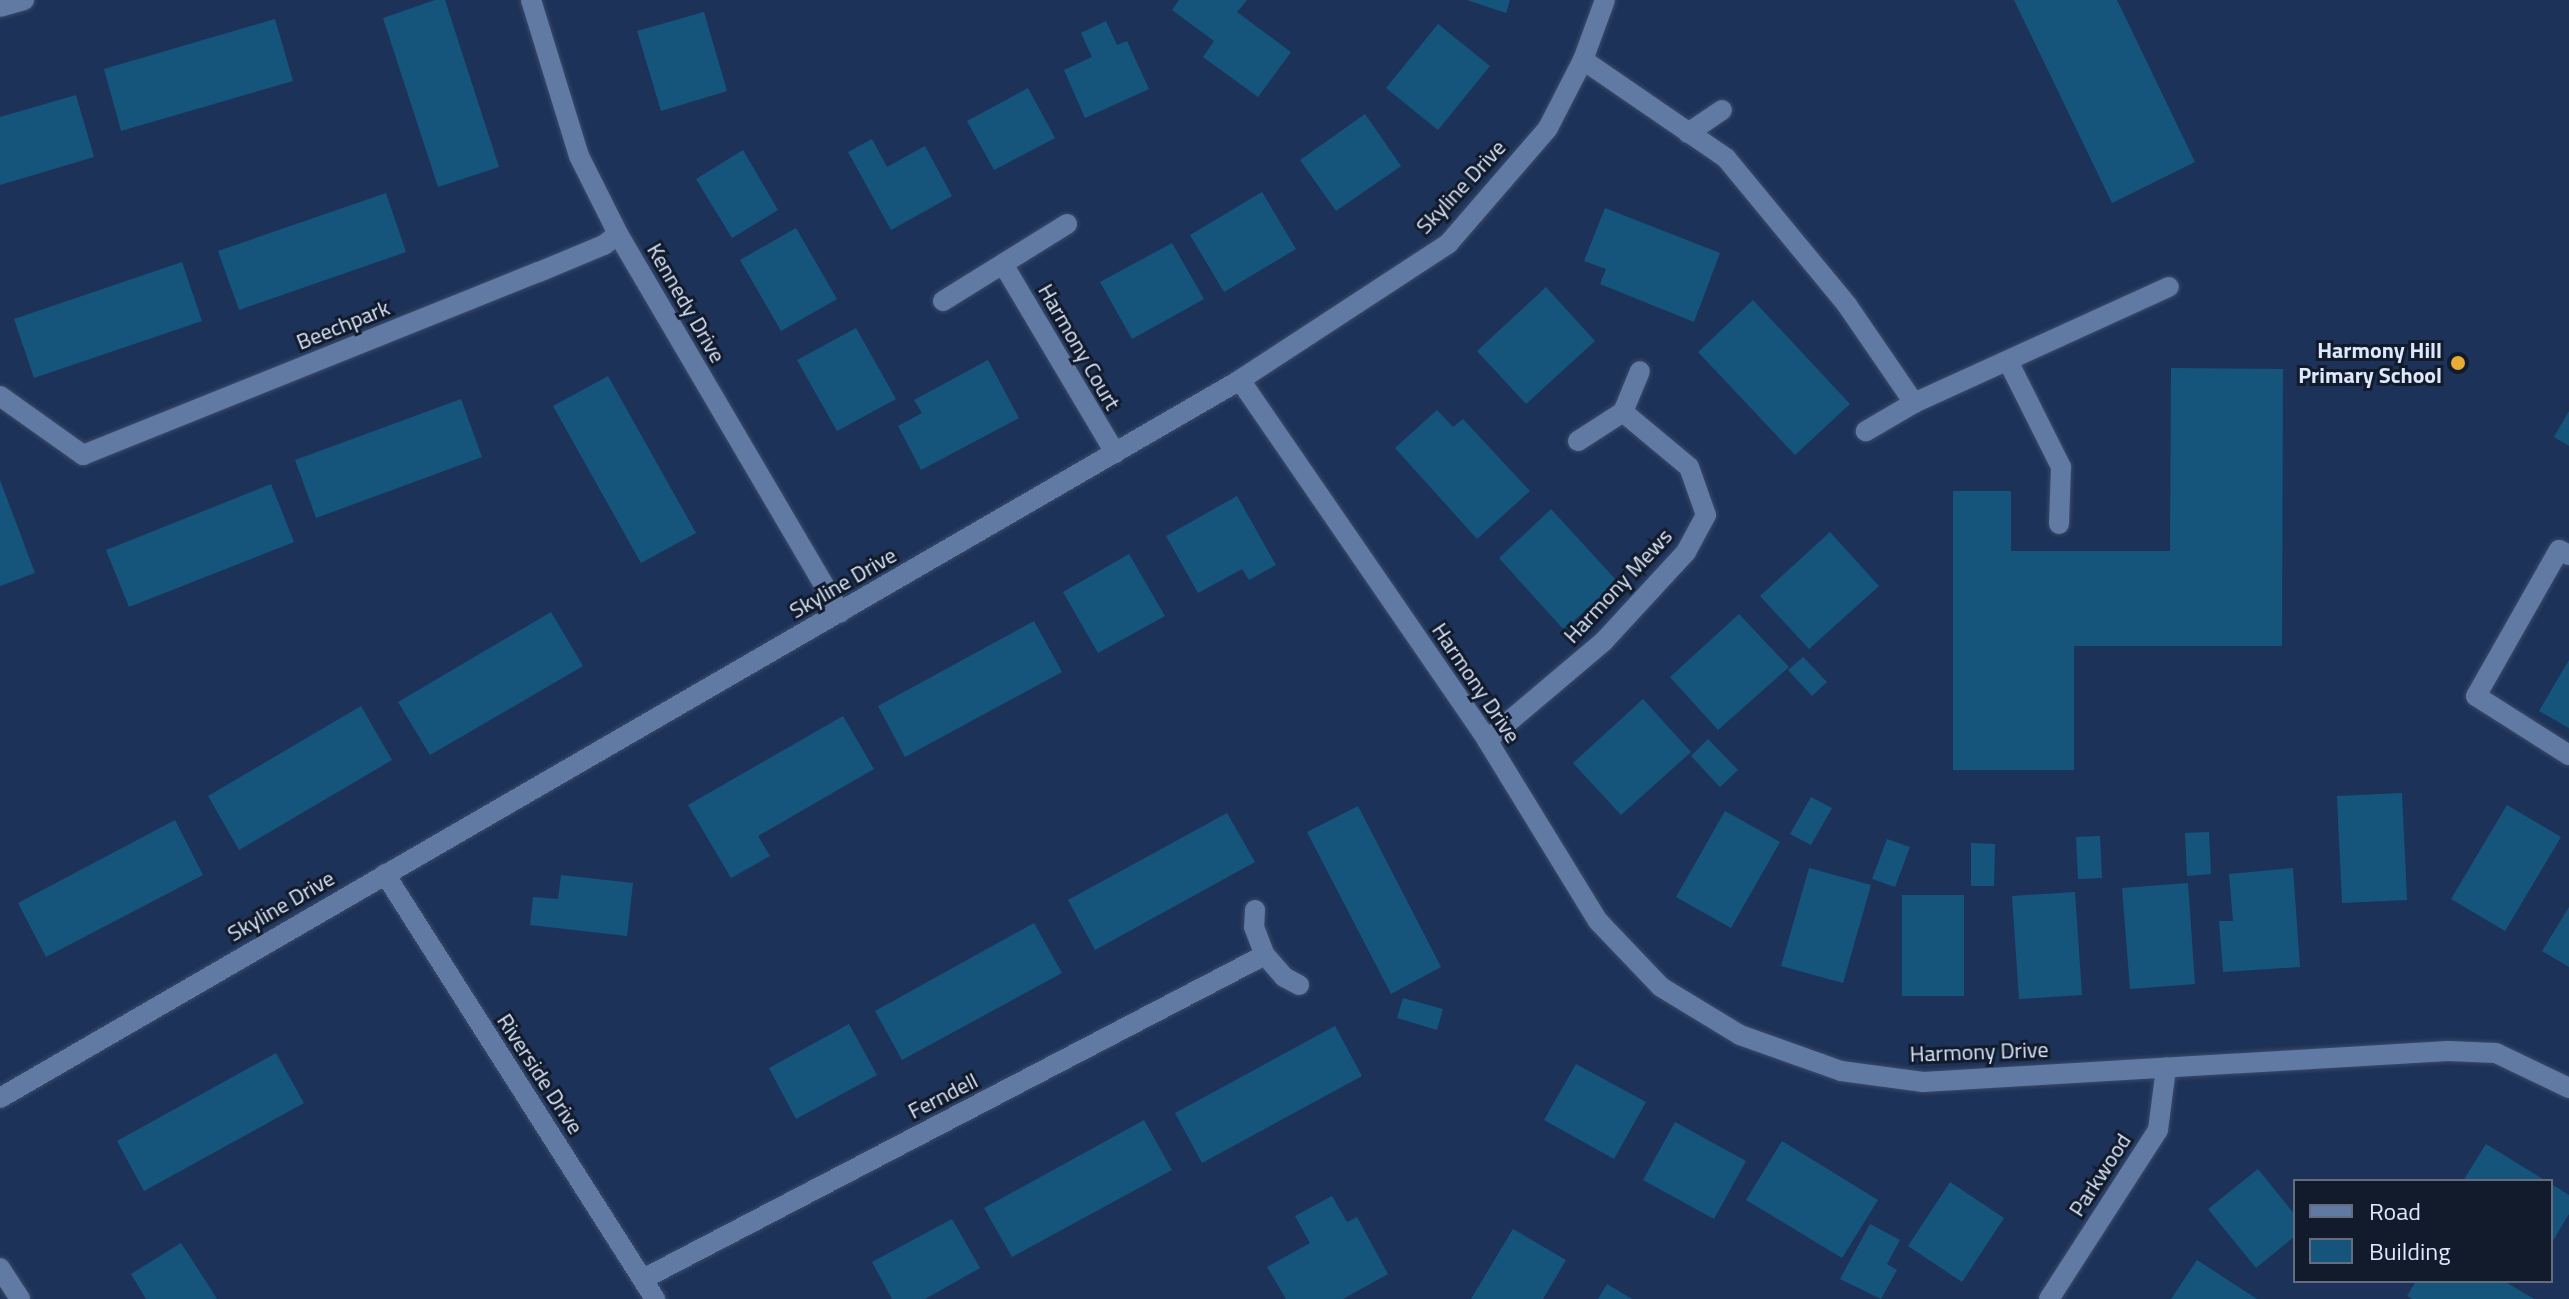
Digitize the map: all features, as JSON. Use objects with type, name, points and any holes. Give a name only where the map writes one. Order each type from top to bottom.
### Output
[{"type":"street","points":[[0,7],[24,0]]},
{"type":"street","name":"Kennedy Drive","points":[[531,0],[579,156],[618,234],[840,613]]},
{"type":"street","name":"Skyline Drive","points":[[0,1098],[1240,380],[1448,244],[1548,128],[1583,60],[1605,0]]},
{"type":"street","points":[[1583,60],[1726,158],[1847,305],[1914,403]]},
{"type":"street","points":[[1688,133],[1722,110]]},
{"type":"street","points":[[943,301],[1067,224]]},
{"type":"street","name":"Beechpark","points":[[0,396],[83,455],[552,267],[604,245],[618,234]]},
{"type":"street","name":"Harmony Court","points":[[1003,264],[1115,453]]},
{"type":"street","points":[[1866,431],[1914,403],[2169,287]]},
{"type":"street","points":[[2008,361],[2061,467],[2059,524]]},
{"type":"street","points":[[1578,441],[1623,412],[1640,371]]},
{"type":"street","name":"Harmony Drive","points":[[1240,380],[1487,740],[1598,921],[1661,987],[1740,1035],[1841,1071],[1923,1082],[2448,1051],[2496,1053],[2569,1088]]},
{"type":"street","name":"Harmony Mews","points":[[1487,740],[1604,641],[1686,552],[1706,515],[1689,467],[1623,412]]},
{"type":"street","points":[[2569,555],[2559,550],[2476,696],[2569,755]]},
{"type":"street","name":"Riverside Drive","points":[[385,874],[655,1299]]},
{"type":"street","points":[[1255,910],[1254,927],[1265,955],[1284,977],[1299,985]]},
{"type":"street","name":"Ferndell","points":[[643,1279],[1265,955]]},
{"type":"street","name":"Parkwood","points":[[2049,1299],[2158,1130],[2166,1068]]},
{"type":"street","points":[[0,1268],[20,1299]]},
{"type":"building","points":[[435,0],[445,0],[499,167],[438,187],[383,18]]},
{"type":"building","points":[[1179,0],[1247,0],[1237,12],[1291,52],[1258,97],[1203,57],[1214,41],[1172,10]]},
{"type":"building","points":[[1467,0],[1510,0],[1506,13]]},
{"type":"building","points":[[2014,0],[2117,0],[2195,162],[2112,203]]},
{"type":"building","points":[[704,12],[727,91],[661,111],[637,31]]},
{"type":"building","points":[[275,19],[293,81],[121,131],[104,69]]},
{"type":"building","points":[[1106,21],[1117,45],[1127,41],[1149,89],[1085,118],[1064,70],[1092,57],[1081,33]]},
{"type":"building","points":[[1438,24],[1490,66],[1438,130],[1386,88]]},
{"type":"building","points":[[1028,88],[1055,138],[994,170],[967,121]]},
{"type":"building","points":[[76,95],[94,157],[0,185],[0,117]]},
{"type":"building","points":[[1365,114],[1401,166],[1336,211],[1300,160]]},
{"type":"building","points":[[872,139],[887,167],[925,146],[952,196],[891,230],[848,152]]},
{"type":"building","points":[[743,150],[778,210],[732,238],[696,179]]},
{"type":"building","points":[[1262,192],[1296,249],[1224,292],[1190,235]]},
{"type":"building","points":[[386,193],[406,252],[239,310],[218,251]]},
{"type":"building","points":[[1605,208],[1720,253],[1694,322],[1600,284],[1606,269],[1584,261]]},
{"type":"building","points":[[796,228],[837,299],[781,331],[740,260]]},
{"type":"building","points":[[1172,243],[1204,299],[1132,339],[1100,282]]},
{"type":"building","points":[[182,262],[202,321],[34,378],[14,319]]},
{"type":"building","points":[[1546,287],[1595,341],[1526,404],[1477,351]]},
{"type":"building","points":[[1753,300],[1850,404],[1795,455],[1698,352]]},
{"type":"building","points":[[856,328],[896,399],[837,431],[797,360]]},
{"type":"building","points":[[988,360],[1019,418],[921,470],[898,426],[922,413],[914,400]]},
{"type":"building","points":[[2171,368],[2283,369],[2282,646],[2074,646],[2074,770],[1953,770],[1953,491],[2011,491],[2011,551],[2170,551]]},
{"type":"building","points":[[608,376],[696,533],[641,563],[553,406]]},
{"type":"building","points":[[461,399],[482,457],[316,518],[295,460]]},
{"type":"building","points":[[1437,410],[1453,427],[1463,419],[1530,491],[1477,539],[1395,448]]},
{"type":"building","points":[[2569,411],[2569,446],[2554,437]]},
{"type":"building","points":[[0,480],[35,573],[0,586]]},
{"type":"building","points":[[271,484],[294,542],[129,607],[106,550]]},
{"type":"building","points":[[1237,496],[1276,565],[1249,580],[1242,569],[1198,593],[1166,536]]},
{"type":"building","points":[[1551,509],[1617,581],[1564,630],[1499,558]]},
{"type":"building","points":[[1830,532],[1879,586],[1809,649],[1760,596]]},
{"type":"building","points":[[1129,554],[1165,616],[1098,653],[1063,592]]},
{"type":"building","points":[[551,612],[583,666],[430,755],[398,702]]},
{"type":"building","points":[[1739,614],[1789,667],[1718,730],[1670,677]]},
{"type":"building","points":[[1034,621],[1062,672],[905,757],[878,706]]},
{"type":"building","points":[[1803,657],[1827,682],[1812,696],[1788,670]]},
{"type":"building","points":[[2569,660],[2569,728],[2539,711]]},
{"type":"building","points":[[1643,699],[1691,752],[1621,815],[1573,763]]},
{"type":"building","points":[[361,706],[392,760],[239,850],[208,796]]},
{"type":"building","points":[[843,716],[874,769],[758,836],[770,856],[731,878],[688,805]]},
{"type":"building","points":[[1708,739],[1738,770],[1720,787],[1691,756]]},
{"type":"building","points":[[2402,793],[2407,900],[2342,903],[2337,796]]},
{"type":"building","points":[[1811,797],[1832,808],[1811,845],[1790,834]]},
{"type":"building","points":[[2507,805],[2561,837],[2505,931],[2451,899]]},
{"type":"building","points":[[1358,806],[1441,967],[1391,994],[1307,832]]},
{"type":"building","points":[[1725,811],[1780,842],[1731,928],[1676,897]]},
{"type":"building","points":[[1227,813],[1255,862],[1095,950],[1068,900]]},
{"type":"building","points":[[175,820],[203,875],[46,957],[18,903]]},
{"type":"building","points":[[2209,832],[2211,874],[2187,876],[2185,833]]},
{"type":"building","points":[[2100,836],[2102,878],[2078,879],[2076,837]]},
{"type":"building","points":[[1887,839],[1910,847],[1895,887],[1872,879]]},
{"type":"building","points":[[1971,843],[1995,844],[1994,886],[1971,886]]},
{"type":"building","points":[[1809,868],[1871,885],[1843,983],[1781,966]]},
{"type":"building","points":[[2293,868],[2300,967],[2223,972],[2219,921],[2233,921],[2229,874]]},
{"type":"building","points":[[561,875],[633,883],[627,936],[530,925],[533,897],[558,899]]},
{"type":"building","points":[[2188,883],[2195,984],[2130,989],[2122,888]]},
{"type":"building","points":[[2075,892],[2082,995],[2019,999],[2012,896]]},
{"type":"building","points":[[1902,895],[1964,895],[1964,996],[1902,996]]},
{"type":"building","points":[[2569,907],[2569,967],[2542,951]]},
{"type":"building","points":[[1034,923],[1062,973],[902,1060],[875,1011]]},
{"type":"building","points":[[1403,998],[1443,1009],[1437,1030],[1397,1018]]},
{"type":"building","points":[[849,1024],[877,1075],[796,1119],[769,1068]]},
{"type":"building","points":[[1335,1026],[1362,1076],[1202,1163],[1175,1113]]},
{"type":"building","points":[[276,1053],[304,1103],[144,1191],[117,1141]]},
{"type":"building","points":[[1576,1064],[1646,1102],[1614,1159],[1544,1120]]},
{"type":"building","points":[[1144,1120],[1172,1170],[1012,1257],[984,1208]]},
{"type":"building","points":[[1675,1122],[1746,1161],[1714,1219],[1643,1180]]},
{"type":"building","points":[[1782,1141],[1878,1200],[1842,1258],[1746,1200]]},
{"type":"building","points":[[2486,1144],[2543,1179],[2464,1179]]},
{"type":"building","points":[[2258,1169],[2293,1213],[2293,1238],[2256,1268],[2208,1209]]},
{"type":"building","points":[[1950,1182],[2004,1218],[1962,1282],[1908,1246]]},
{"type":"building","points":[[2553,1185],[2569,1195],[2569,1214],[2553,1241]]},
{"type":"building","points":[[1332,1196],[1347,1222],[1357,1217],[1388,1274],[1343,1299],[1286,1299],[1267,1267],[1310,1243],[1295,1216]]},
{"type":"building","points":[[952,1219],[980,1268],[925,1299],[892,1299],[872,1262]]},
{"type":"building","points":[[1870,1224],[1900,1240],[1887,1264],[1897,1270],[1881,1299],[1840,1279]]},
{"type":"building","points":[[1513,1229],[1566,1260],[1543,1299],[1471,1299]]},
{"type":"building","points":[[181,1243],[217,1299],[146,1299],[131,1274]]},
{"type":"building","points":[[2197,1260],[2257,1299],[2171,1299]]},
{"type":"building","points":[[2415,1283],[2507,1283],[2534,1299],[2412,1299],[2407,1296]]},
{"type":"building","points":[[1607,1284],[1632,1299],[1598,1299]]},
{"type":"place","name":"Harmony Hill Primary School","points":[[2458,363]]}]
